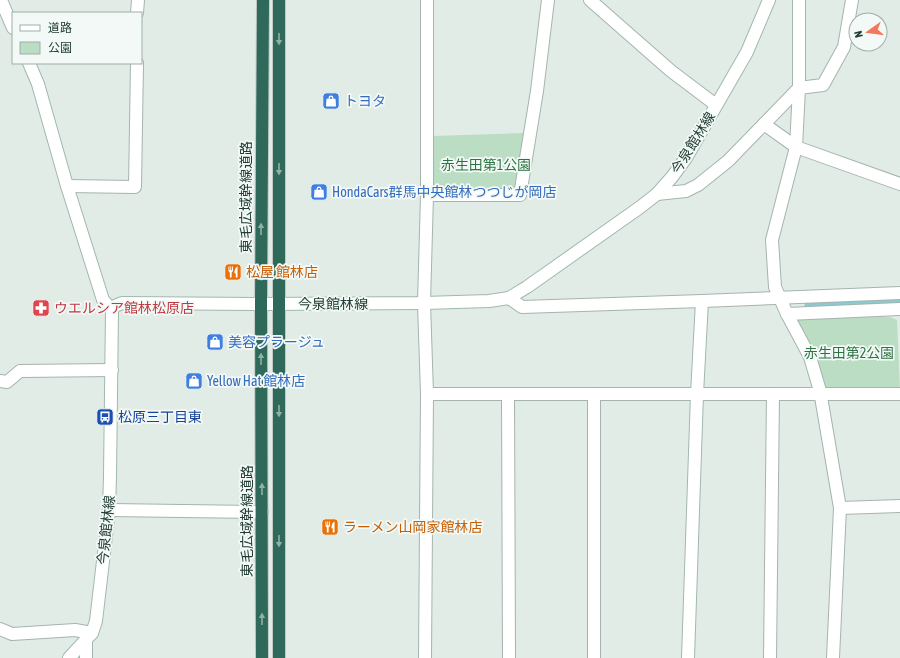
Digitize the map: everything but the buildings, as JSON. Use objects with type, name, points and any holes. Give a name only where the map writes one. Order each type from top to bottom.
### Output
[{"type":"highway","name":"東毛広域幹線道路","points":[[262,0],[262,658]]},
{"type":"highway","points":[[279,0],[279,658]]},
{"type":"street","points":[[1,0],[12,26]]},
{"type":"street","points":[[137,12],[138,0]]},
{"type":"street","points":[[425,658],[427,394],[424,303],[427,0]]},
{"type":"street","points":[[426,195],[520,195],[537,91],[548,0]]},
{"type":"street","points":[[590,0],[671,71],[716,105]]},
{"type":"street","name":"今泉館林線","points":[[69,658],[89,637],[96,621],[109,510],[111,469],[112,310],[115,306],[122,303],[424,303],[489,301],[509,298],[639,208],[657,194],[672,177],[686,158],[747,52],[769,0]]},
{"type":"street","points":[[799,0],[799,88],[796,147],[772,240],[775,287],[787,314],[810,357],[821,394],[840,508],[833,658]]},
{"type":"street","points":[[657,194],[686,192],[698,186],[728,161],[799,88],[823,85],[844,47],[852,0]]},
{"type":"street","points":[[29,64],[38,84],[67,186],[103,300],[112,310]]},
{"type":"street","points":[[67,186],[135,187],[137,64]]},
{"type":"street","points":[[764,124],[796,147],[900,184]]},
{"type":"street","points":[[509,298],[522,307],[900,293]]},
{"type":"street","points":[[688,658],[697,394],[702,301]]},
{"type":"street","points":[[787,314],[900,309]]},
{"type":"street","points":[[0,381],[7,382],[20,371],[112,370]]},
{"type":"street","points":[[427,394],[900,394]]},
{"type":"street","points":[[508,394],[509,658]]},
{"type":"street","points":[[594,394],[594,658]]},
{"type":"street","points":[[770,658],[773,394]]},
{"type":"street","points":[[840,508],[900,506]]},
{"type":"street","points":[[109,510],[262,512]]},
{"type":"street","points":[[0,629],[12,634],[75,630],[89,637],[86,658]]},
{"type":"green space","name":"赤生田第1公園","points":[[525,133],[520,195],[431,195],[433,136]]},
{"type":"green space","name":"赤生田第2公園","points":[[789,314],[890,317],[897,320],[900,391],[820,391]]},
{"type":"waterway","points":[[816,306],[900,303]]},
{"type":"place","name":"トヨタ","points":[[331,101]]},
{"type":"place","name":"HondaCars群馬中央館林つつじが岡店","points":[[319,192]]},
{"type":"place","name":"松屋 館林店","points":[[233,272]]},
{"type":"place","name":"ウエルシア館林松原店","points":[[41,308]]},
{"type":"place","name":"美容プラージュ","points":[[215,342]]},
{"type":"place","name":"Yellow Hat 館林店","points":[[194,381]]},
{"type":"place","name":"松原三丁目東","points":[[105,417]]},
{"type":"place","name":"ラーメン山岡家館林店","points":[[330,527]]}]
